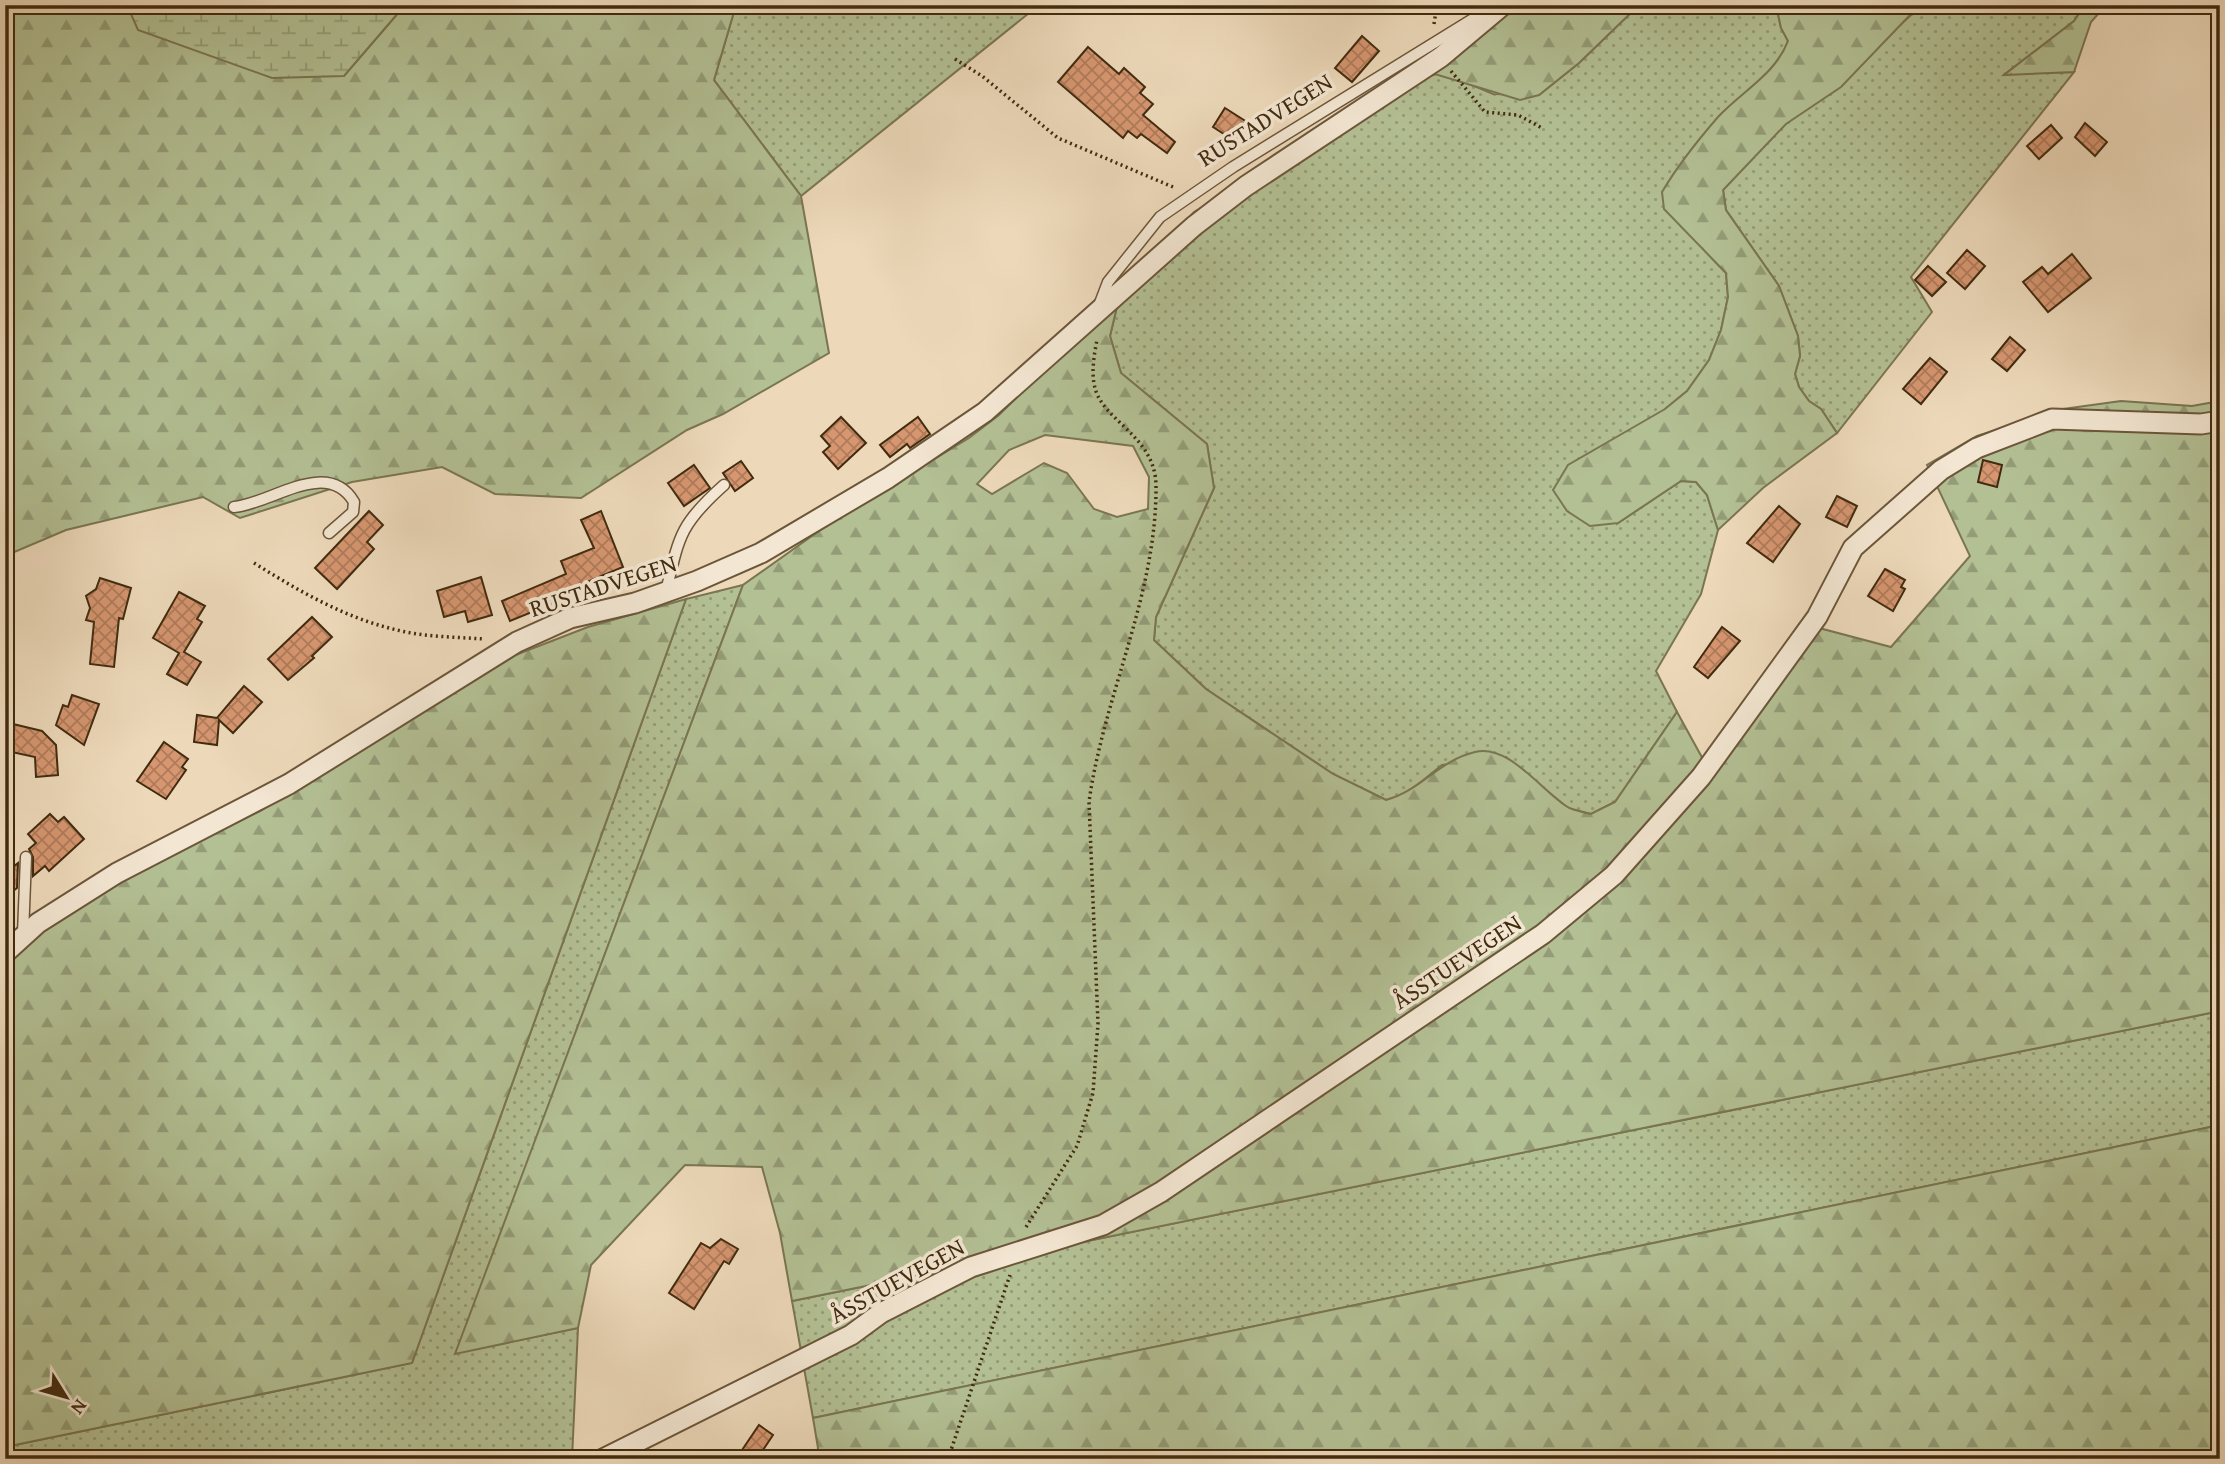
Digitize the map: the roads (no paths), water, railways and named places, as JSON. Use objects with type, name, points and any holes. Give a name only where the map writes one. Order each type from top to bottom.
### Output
[{"type":"street","name":"RUSTADVEGEN","points":[[5,953],[38,923],[117,873],[289,785],[517,642],[570,618],[666,593],[761,553],[888,478],[985,412],[1194,226],[1246,186],[1436,49],[1503,5]]},
{"type":"street","name":"ÅSSTUEVEGEN","points":[[603,1459],[851,1335],[881,1313],[925,1289],[1009,1253],[1103,1224],[1161,1192],[1543,934],[1604,883],[1701,777],[1782,670],[1817,617],[1853,548],[1941,470],[1977,447],[2052,419],[2201,425],[2220,421]]},
{"type":"lane","name":"RUSTADVEGEN","points":[[1096,313],[1108,282],[1160,217],[1233,167],[1436,49],[1497,5]]},
{"type":"lane","points":[[234,507],[253,505],[298,485],[321,480],[349,493],[354,502],[353,512],[330,533]]},
{"type":"lane","points":[[666,593],[680,534],[698,508],[724,485]]},
{"type":"lane","points":[[23,937],[26,857]]}]
